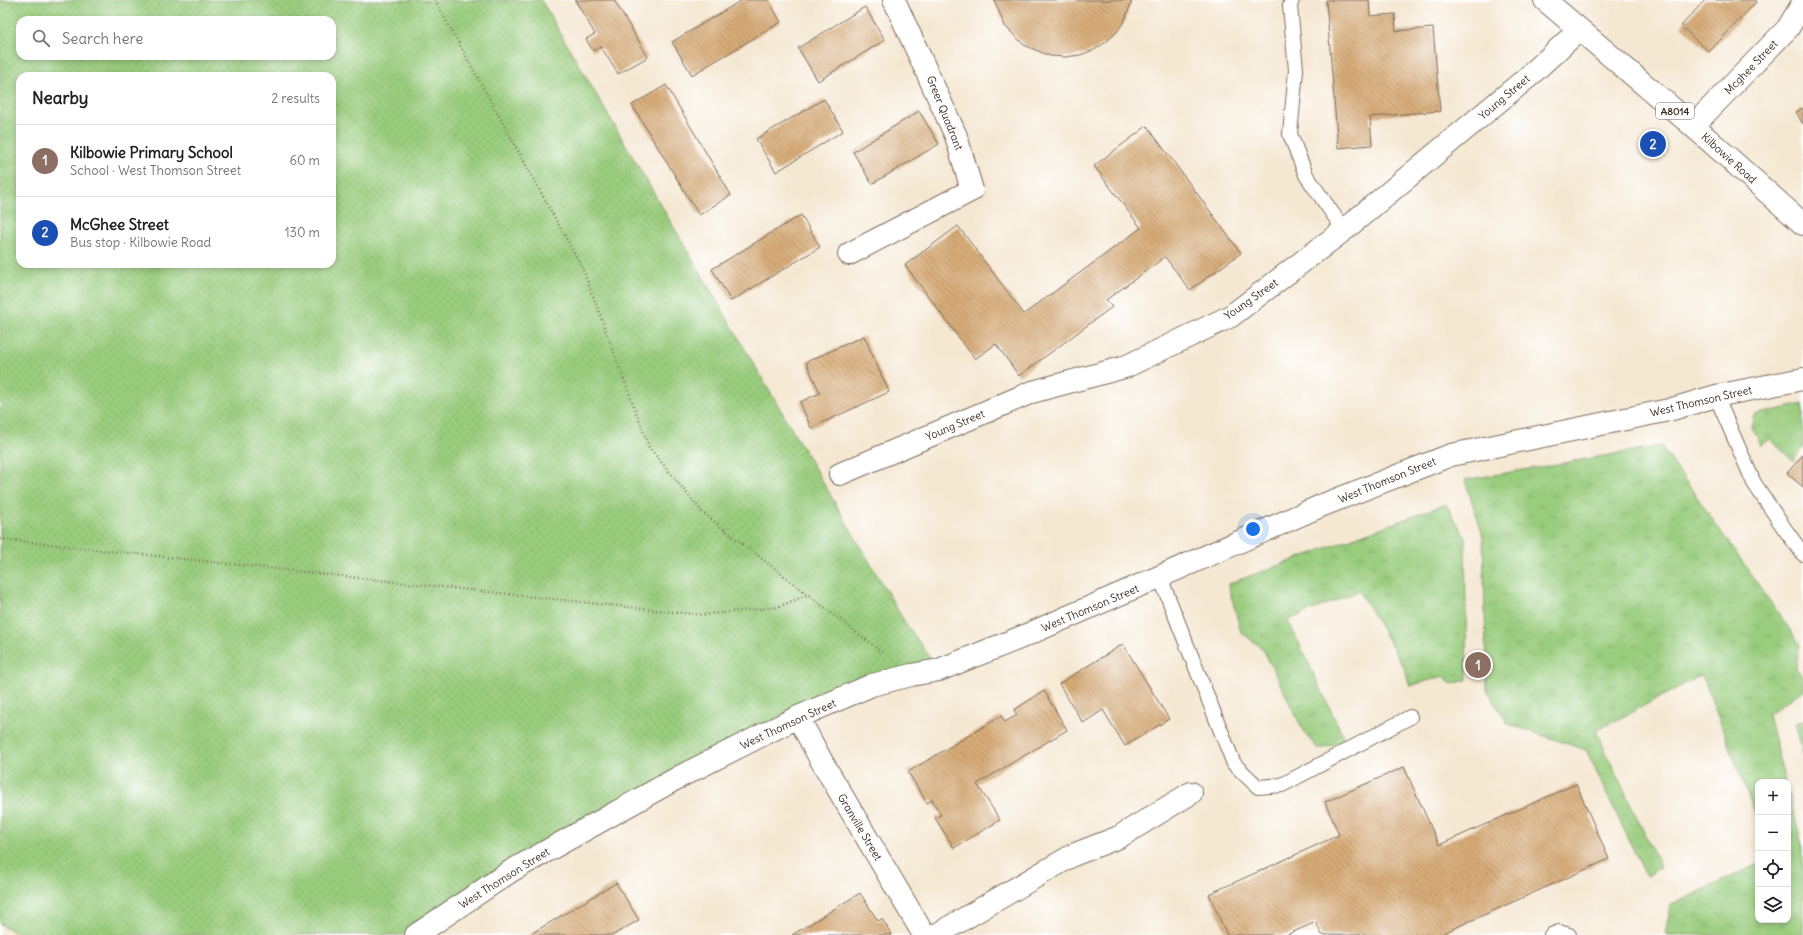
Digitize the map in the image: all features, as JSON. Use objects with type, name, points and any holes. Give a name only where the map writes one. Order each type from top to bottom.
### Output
[{"type":"street","name":"Greer Quadrant","points":[[849,254],[972,190],[956,136],[894,0]]},
{"type":"street","name":"Kilbowie Road","points":[[1545,0],[1693,126],[1803,224]]},
{"type":"street","name":"Mcghee Street","points":[[1693,126],[1788,28],[1803,3]]},
{"type":"street","name":"Young Street","points":[[840,474],[1032,392],[1125,367],[1232,316],[1344,230],[1528,77],[1579,30]]},
{"type":"street","name":"West Thomson Street","points":[[416,935],[511,871],[681,776],[798,717],[872,685],[946,668],[1160,578],[1323,505],[1451,455],[1669,410],[1716,396],[1803,379]]},
{"type":"street","name":"Granville Street","points":[[798,717],[821,760],[924,935]]},
{"type":"street","points":[[936,935],[1073,855],[1119,837],[1191,794]]},
{"type":"lane","points":[[1292,0],[1290,6],[1296,70],[1290,134],[1306,174],[1344,230]]},
{"type":"lane","points":[[1716,396],[1754,483],[1803,554]]},
{"type":"lane","points":[[1160,578],[1234,764],[1258,787],[1282,785],[1410,717]]},
{"type":"lane","points":[[1551,935],[1559,932],[1569,935]]},
{"type":"path","points":[[435,0],[582,267],[649,447],[702,512],[911,675]]},
{"type":"path","points":[[0,539],[701,615],[778,608],[809,594]]},
{"type":"green space","points":[[0,0],[541,0],[904,621],[939,670],[798,717],[416,935],[19,935],[0,924]]},
{"type":"green space","points":[[1803,404],[1803,448],[1793,461],[1770,439],[1761,446],[1752,426],[1754,415]]},
{"type":"green space","points":[[1661,446],[1800,644],[1796,668],[1803,678],[1803,690],[1768,715],[1784,779],[1755,779],[1755,813],[1702,675],[1596,731],[1661,868],[1646,876],[1586,750],[1508,724],[1487,690],[1483,536],[1465,480]]},
{"type":"green space","points":[[1446,504],[1465,537],[1467,680],[1451,684],[1444,676],[1410,686],[1404,667],[1359,591],[1288,620],[1345,740],[1319,750],[1305,734],[1263,649],[1241,632],[1228,584]]},
{"type":"green space","points":[[1803,720],[1803,755],[1795,723]]},
{"type":"green space","points":[[1791,803],[1803,848],[1803,935],[1666,935],[1671,905],[1755,865],[1755,923],[1791,923]]},
{"type":"building","points":[[575,0],[614,0],[648,57],[618,74],[601,47],[593,51],[586,39],[595,34]]},
{"type":"building","points":[[742,0],[768,0],[781,22],[692,75],[672,42]]},
{"type":"building","points":[[994,0],[1132,0],[1125,20],[1117,32],[1106,42],[1094,50],[1080,55],[1065,57],[1050,56],[1024,45],[1005,26]]},
{"type":"building","points":[[1326,0],[1369,0],[1370,16],[1395,14],[1396,31],[1433,28],[1440,111],[1370,117],[1372,145],[1338,148]]},
{"type":"building","points":[[1705,0],[1757,1],[1709,52],[1681,26]]},
{"type":"building","points":[[865,7],[885,40],[818,81],[798,48]]},
{"type":"building","points":[[666,85],[731,195],[699,215],[632,105]]},
{"type":"building","points":[[824,99],[843,131],[776,172],[756,139]]},
{"type":"building","points":[[1803,108],[1803,124],[1796,112]]},
{"type":"building","points":[[919,111],[939,144],[872,184],[853,152]]},
{"type":"building","points":[[1147,126],[1241,253],[1190,290],[1165,257],[1106,300],[1112,307],[1019,376],[996,344],[975,359],[905,265],[958,226],[1024,314],[1141,228],[1094,166]]},
{"type":"building","points":[[801,215],[820,247],[731,301],[712,269]]},
{"type":"building","points":[[864,336],[889,392],[811,428],[800,402],[820,393],[806,362]]},
{"type":"building","points":[[1803,455],[1803,487],[1787,473]]},
{"type":"building","points":[[1123,644],[1169,719],[1125,746],[1103,710],[1083,723],[1059,684]]},
{"type":"building","points":[[1044,691],[1067,730],[977,784],[1000,820],[954,848],[935,818],[941,815],[932,800],[927,803],[908,772],[1001,716],[1005,722],[1017,715],[1014,710]]},
{"type":"building","points":[[1404,767],[1439,845],[1576,784],[1609,859],[1439,935],[1322,935],[1316,922],[1286,935],[1227,935],[1209,894],[1339,835],[1325,802]]},
{"type":"building","points":[[616,883],[639,920],[613,935],[529,935]]},
{"type":"building","points":[[860,893],[878,921],[882,919],[892,935],[792,935]]},
{"type":"place","name":"McGhee Street","points":[[1653,144]]},
{"type":"place","name":"Kilbowie Primary School","points":[[1478,665]]}]
